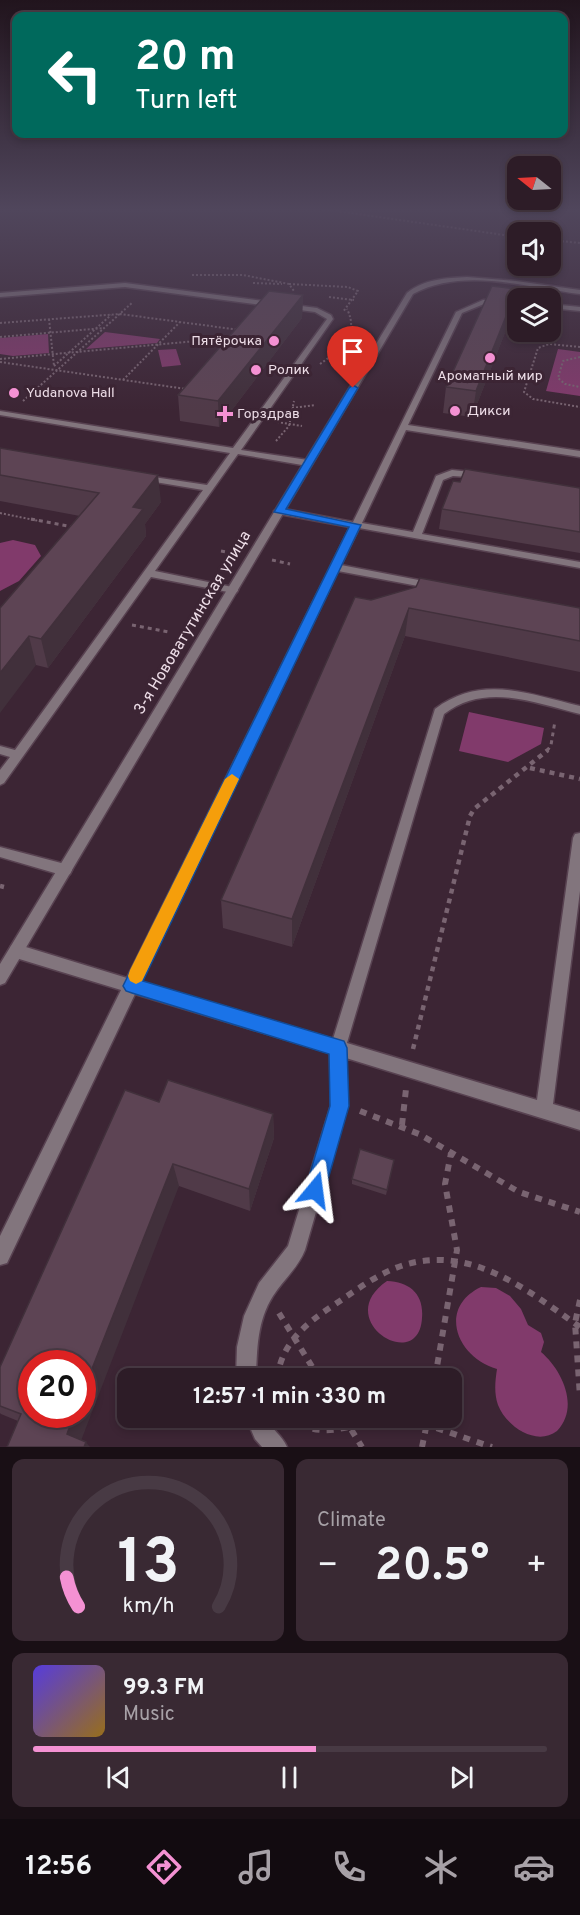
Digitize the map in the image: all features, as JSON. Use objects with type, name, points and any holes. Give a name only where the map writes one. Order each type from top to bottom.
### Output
[{"type":"street","name":"3-я Нововатутинская улица","points":[[0,978],[410,293],[418,286],[444,279],[472,279],[580,292]]},
{"type":"street","points":[[0,295],[108,286],[148,288],[317,310],[329,316],[330,319],[0,780]]},
{"type":"street","points":[[0,1256],[459,312],[483,302],[507,302]]},
{"type":"street","points":[[561,307],[580,309]]},
{"type":"street","points":[[4,413],[308,464]]},
{"type":"street","points":[[403,427],[580,454]]},
{"type":"street","points":[[416,536],[439,478],[452,473],[487,477]]},
{"type":"street","points":[[128,474],[208,488]]},
{"type":"street","points":[[279,512],[580,565]]},
{"type":"street","points":[[335,567],[440,587]]},
{"type":"street","points":[[148,573],[232,590]]},
{"type":"street","points":[[246,1368],[245,1347],[262,1295],[289,1263],[296,1250],[339,1106],[338,1048],[439,712],[454,699],[477,692],[502,694],[580,710]]},
{"type":"street","points":[[0,750],[18,754]]},
{"type":"street","points":[[544,1110],[580,838]]},
{"type":"street","points":[[0,852],[65,870]]},
{"type":"street","points":[[16,951],[580,1121]]},
{"type":"street","points":[[260,1428],[276,1447]]},
{"type":"path","points":[[4,413],[148,288]]},
{"type":"path","points":[[313,369],[339,351],[350,338],[353,326],[347,309]]},
{"type":"path","points":[[55,369],[68,353],[112,314]]},
{"type":"path","points":[[0,323],[120,314],[245,332]]},
{"type":"path","points":[[49,319],[55,369]]},
{"type":"path","points":[[123,380],[180,322]]},
{"type":"path","points":[[0,337],[104,328]]},
{"type":"path","points":[[0,360],[235,338]]},
{"type":"path","points":[[580,347],[549,344],[538,348],[524,392],[533,399],[580,407]]},
{"type":"path","points":[[580,357],[563,361],[558,378],[565,384],[580,387]]},
{"type":"path","points":[[0,360],[190,389]]},
{"type":"path","points":[[255,455],[280,437],[289,426],[296,394]]},
{"type":"path","points":[[0,515],[7,514],[79,528]]},
{"type":"path","points":[[114,621],[169,632]]},
{"type":"path","points":[[402,1125],[408,1069],[470,816],[474,809],[544,755],[551,745],[558,705]]},
{"type":"path","points":[[530,768],[580,779]]},
{"type":"path","points":[[339,1106],[402,1125],[512,1189],[537,1200],[580,1212]]},
{"type":"path","points":[[437,1368],[456,1258],[456,1239],[445,1184],[451,1153]]},
{"type":"path","points":[[279,1368],[283,1351],[293,1335],[363,1283],[396,1266],[435,1257],[456,1258],[504,1275],[577,1325]]},
{"type":"path","points":[[580,1300],[577,1325],[580,1397]]},
{"type":"path","points":[[293,1335],[313,1368]]},
{"type":"path","points":[[295,1428],[306,1437]]},
{"type":"path","points":[[350,1428],[362,1447]]},
{"type":"path","points":[[345,1440],[371,1428]]},
{"type":"path","points":[[422,1447],[426,1428]]},
{"type":"path","points":[[444,1428],[492,1447]]},
{"type":"shaded area","points":[[105,332],[160,339],[157,343],[86,349]]},
{"type":"shaded area","points":[[48,334],[49,353],[13,356],[0,354],[0,338]]},
{"type":"shaded area","points":[[176,349],[181,365],[162,367],[158,350]]},
{"type":"shaded area","points":[[558,349],[580,352],[580,396],[546,391]]},
{"type":"shaded area","points":[[13,540],[35,545],[41,556],[19,581],[0,591],[0,543]]},
{"type":"shaded area","points":[[469,712],[544,728],[541,744],[508,762],[459,751]]},
{"type":"shaded area","points":[[387,1281],[409,1287],[421,1302],[422,1318],[417,1334],[407,1342],[395,1342],[382,1336],[372,1325],[368,1311],[372,1296]]},
{"type":"shaded area","points":[[481,1287],[496,1288],[510,1296],[521,1309],[528,1325],[541,1333],[544,1342],[541,1352],[556,1369],[566,1389],[568,1400],[564,1421],[557,1431],[549,1435],[540,1437],[531,1435],[515,1427],[508,1420],[497,1401],[495,1387],[497,1369],[471,1354],[457,1332],[456,1319],[459,1307],[467,1296]]},
{"type":"building","points":[[492,286],[509,288],[507,314],[476,391],[446,387]]},
{"type":"building","points":[[269,291],[303,295],[218,401],[178,395]]},
{"type":"building","points":[[0,448],[158,475],[133,507],[143,509],[41,639],[29,636],[0,673],[0,608],[99,493],[0,475]]},
{"type":"building","points":[[465,469],[580,488],[580,532],[442,509],[453,481],[460,482]]},
{"type":"building","points":[[420,578],[580,608],[580,641],[409,608],[292,919],[221,900],[355,597],[371,600],[416,587]]},
{"type":"building","points":[[168,1080],[273,1114],[249,1189],[173,1164],[96,1359],[96,1350],[18,1350],[18,1413],[0,1406],[0,1367],[125,1090],[159,1102]]},
{"type":"building","points":[[360,1149],[394,1160],[387,1190],[352,1179]]},
{"type":"building","points":[[18,1421],[18,1428],[69,1428],[67,1434],[86,1442],[84,1447],[7,1447]]},
{"type":"slow traffic","points":[[136,976],[232,779]]},
{"type":"place","name":"Пятёрочка","points":[[274,341]]},
{"type":"place","name":"Ароматный мир","points":[[490,358]]},
{"type":"place","name":"Ролик","points":[[256,370]]},
{"type":"place","name":"Yudanova Hall","points":[[14,393]]},
{"type":"place","name":"Дикси","points":[[455,411]]},
{"type":"place","name":"Горздрав","points":[[225,414]]},
{"type":"route","points":[[315,1190],[339,1106],[338,1048],[132,986],[356,525],[279,512],[353,388]]}]
